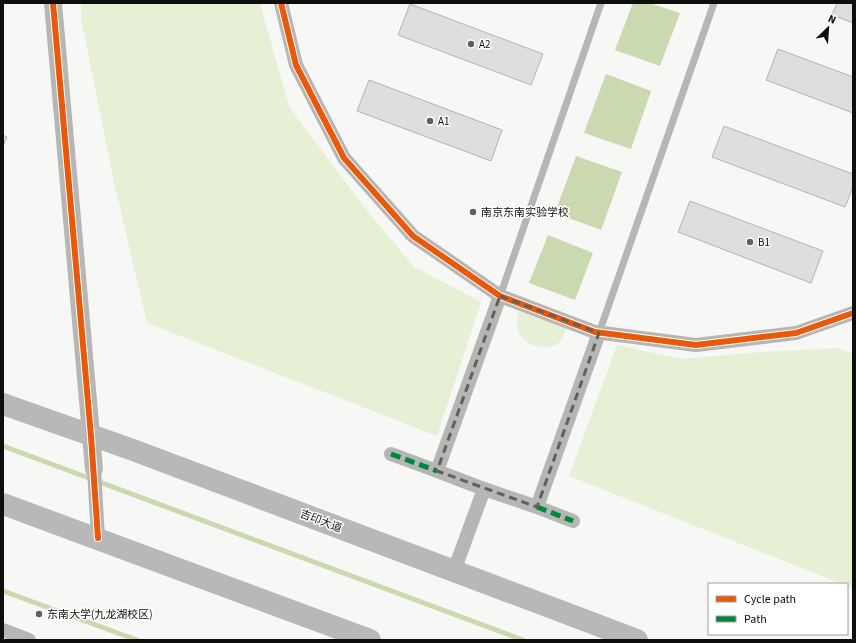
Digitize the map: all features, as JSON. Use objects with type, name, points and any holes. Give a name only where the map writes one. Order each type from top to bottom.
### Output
[{"type":"main road","name":"吉印大道","points":[[3,404],[638,640]]},
{"type":"main road","points":[[3,504],[370,640]]},
{"type":"street","points":[[53,3],[94,469],[98,538]]},
{"type":"street","points":[[281,3],[296,65],[344,158],[413,236],[500,296],[599,333],[696,345],[796,333],[853,313]]},
{"type":"street","points":[[437,471],[500,296]]},
{"type":"street","points":[[536,507],[599,333]]},
{"type":"street","points":[[391,454],[573,521]]},
{"type":"street","points":[[454,571],[484,489]]},
{"type":"street","points":[[3,630],[29,640]]},
{"type":"lane","points":[[500,296],[601,3]]},
{"type":"lane","points":[[599,333],[714,3]]},
{"type":"highlighted area","points":[[500,296],[599,333],[537,507],[437,471]]},
{"type":"shaded area","points":[[81,3],[260,3],[289,107],[365,208],[414,267],[481,302],[437,436],[147,323],[114,182],[81,18]]},
{"type":"shaded area","points":[[633,3],[649,3],[680,13],[660,66],[615,50]]},
{"type":"shaded area","points":[[606,74],[651,91],[631,149],[584,133]]},
{"type":"shaded area","points":[[576,156],[622,172],[601,230],[555,213]]},
{"type":"shaded area","points":[[548,235],[593,253],[575,300],[529,283]]},
{"type":"shaded area","points":[[519,311],[566,328],[562,339],[559,343],[551,347],[539,347],[527,342],[519,333],[517,327]]},
{"type":"shaded area","points":[[617,345],[681,359],[762,352],[839,348],[853,354],[853,588],[848,586],[848,583],[839,583],[569,476]]},
{"type":"building","points":[[837,3],[853,3],[853,23],[832,15]]},
{"type":"building","name":"A2","points":[[410,4],[543,54],[531,85],[398,35]]},
{"type":"building","points":[[778,49],[853,77],[853,113],[766,80]]},
{"type":"building","name":"A1","points":[[369,80],[502,130],[491,161],[357,111]]},
{"type":"building","points":[[724,126],[853,174],[853,187],[845,207],[712,157]]},
{"type":"building","points":[[3,135],[7,137],[3,146]]},
{"type":"building","name":"B1","points":[[690,201],[823,251],[811,283],[678,232]]},
{"type":"waterway","points":[[3,446],[523,640]]},
{"type":"waterway","points":[[3,591],[137,640]]},
{"type":"marked path","points":[[391,454],[437,471]]},
{"type":"marked path","points":[[537,507],[573,521]]},
{"type":"cycle path","points":[[53,3],[91,436],[98,538]]},
{"type":"cycle path","points":[[281,3],[296,65],[344,158],[413,236],[500,296],[595,332],[696,345],[796,333],[853,313]]},
{"type":"place","name":"A2","points":[[471,44]]},
{"type":"place","name":"A1","points":[[430,121]]},
{"type":"place","name":"南京东南实验学校","points":[[473,212]]},
{"type":"place","name":"B1","points":[[750,242]]},
{"type":"place","name":"东南大学(九龙湖校区)","points":[[39,614]]}]
